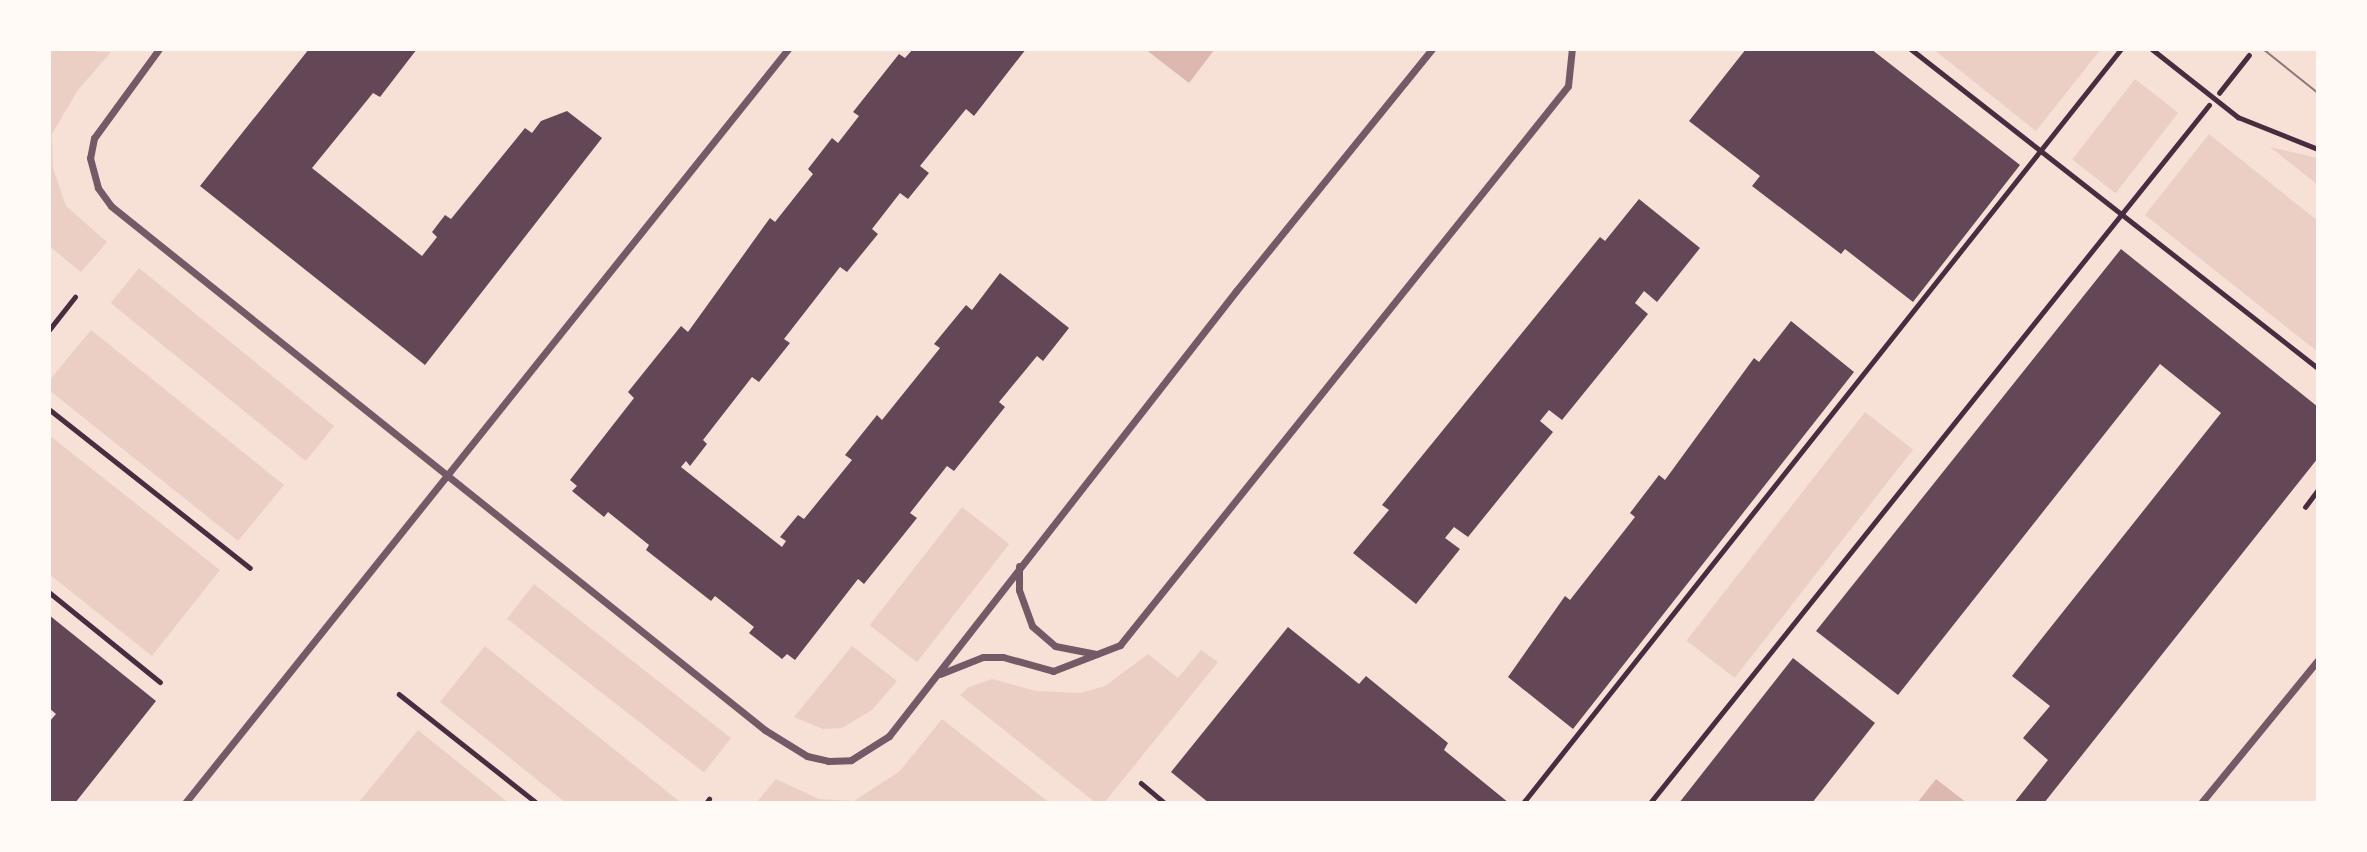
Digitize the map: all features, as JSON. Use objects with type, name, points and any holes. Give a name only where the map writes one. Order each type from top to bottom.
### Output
[{"type":"street","points":[[185,803],[788,49]]},
{"type":"street","points":[[156,51],[115,104],[94,138],[90,158],[98,188],[110,206],[765,730],[807,757],[851,760],[870,751],[889,736],[940,674],[1019,566],[1432,49]]},
{"type":"street","points":[[940,674],[983,657],[1003,657],[1053,671],[1105,653],[1132,632],[1568,86],[1572,49]]},
{"type":"street","points":[[1019,566],[1019,590],[1032,626],[1055,646],[1071,652],[1105,653]]},
{"type":"street","points":[[2201,803],[2318,660]]},
{"type":"street","points":[[2305,676],[2318,670]]},
{"type":"path","points":[[1911,49],[2318,368]]},
{"type":"path","points":[[1523,803],[2121,49]]},
{"type":"path","points":[[2152,49],[2238,117],[2318,149]]},
{"type":"path","points":[[2219,93],[2249,55]]},
{"type":"path","points":[[1650,803],[2209,105]]},
{"type":"path","points":[[49,331],[75,297]]},
{"type":"path","points":[[49,409],[250,568]]},
{"type":"path","points":[[2305,507],[2318,491]]},
{"type":"path","points":[[49,592],[160,682]]},
{"type":"path","points":[[399,694],[537,803]]},
{"type":"path","points":[[1140,783],[1165,803]]},
{"type":"shaded area","points":[[49,49],[111,52],[78,90],[52,134],[53,168],[66,206],[107,242],[81,272],[49,246]]},
{"type":"shaded area","points":[[1145,49],[1215,49],[1189,83]]},
{"type":"shaded area","points":[[1933,49],[2101,49],[2036,131]]},
{"type":"shaded area","points":[[2135,79],[2178,113],[2116,193],[2072,159]]},
{"type":"shaded area","points":[[2209,134],[2318,221],[2318,352],[2145,215]]},
{"type":"shaded area","points":[[2270,147],[2318,158],[2318,185]]},
{"type":"shaded area","points":[[139,268],[334,426],[306,461],[111,303]]},
{"type":"shaded area","points":[[91,330],[284,485],[238,541],[49,390],[49,381]]},
{"type":"shaded area","points":[[1865,412],[1913,450],[1735,678],[1686,641]]},
{"type":"shaded area","points":[[49,435],[220,570],[152,656],[49,574]]},
{"type":"shaded area","points":[[962,507],[1009,544],[917,662],[870,625]]},
{"type":"shaded area","points":[[534,584],[731,738],[704,773],[507,619]]},
{"type":"shaded area","points":[[485,646],[679,801],[566,803],[440,702]]},
{"type":"shaded area","points":[[852,646],[897,681],[872,710],[842,728],[823,729],[794,717]]},
{"type":"shaded area","points":[[1201,650],[1218,662],[1104,803],[1096,803],[960,695],[969,687],[992,679],[1036,691],[1081,693],[1105,686],[1148,654],[1178,678]]},
{"type":"shaded area","points":[[942,719],[1050,803],[756,803],[776,779],[819,799],[854,801],[900,771]]},
{"type":"shaded area","points":[[418,730],[509,803],[358,803]]},
{"type":"shaded area","points":[[1936,779],[1967,803],[1917,803]]},
{"type":"building","points":[[309,49],[417,49],[380,97],[373,93],[312,168],[422,256],[437,237],[432,232],[445,215],[451,219],[525,128],[532,133],[541,121],[567,111],[602,138],[425,365],[200,186]]},
{"type":"building","points":[[913,49],[1026,49],[974,116],[966,109],[920,166],[929,173],[908,199],[900,193],[872,229],[878,234],[847,272],[840,267],[784,339],[790,343],[759,382],[752,377],[703,440],[707,444],[690,466],[686,461],[681,467],[782,547],[786,541],[780,537],[798,515],[804,519],[852,460],[845,455],[877,415],[882,420],[940,348],[934,344],[966,305],[972,310],[1000,273],[1069,328],[1043,361],[1037,356],[999,402],[1005,407],[954,471],[947,466],[910,513],[917,518],[864,584],[858,579],[795,660],[787,654],[782,659],[749,633],[754,627],[715,596],[711,601],[646,550],[649,545],[608,512],[604,517],[572,491],[577,486],[570,480],[634,398],[628,392],[681,326],[688,332],[770,218],[775,222],[813,174],[808,169],[832,138],[838,143],[859,116],[853,112],[899,54],[905,58]]},
{"type":"building","points":[[1746,49],[1871,49],[2020,165],[1913,302],[1845,249],[1841,254],[1752,186],[1760,176],[1689,121]]},
{"type":"building","points":[[1639,199],[1700,248],[1657,302],[1644,291],[1635,303],[1648,314],[1562,420],[1549,410],[1540,421],[1553,432],[1468,537],[1454,527],[1445,538],[1460,549],[1416,604],[1353,553],[1389,510],[1382,505],[1600,237],[1605,241]]},
{"type":"building","points":[[2121,249],[2318,407],[2318,458],[2044,803],[2014,803],[2048,760],[2023,738],[2050,706],[2012,676],[2221,413],[2160,364],[1898,695],[1816,631]]},
{"type":"building","points":[[1791,321],[1854,372],[1573,729],[1508,677],[1565,596],[1570,600],[1635,517],[1630,513],[1659,475],[1665,480],[1754,358],[1759,362]]},
{"type":"building","points":[[49,615],[156,701],[75,803],[49,803],[49,722],[56,714],[49,708]]},
{"type":"building","points":[[1288,627],[1359,684],[1366,676],[1448,743],[1444,750],[1509,803],[1209,803],[1171,772]]},
{"type":"building","points":[[1793,658],[1875,723],[1812,803],[1679,803]]},
{"type":"tram line","points":[[2263,49],[2318,93]]}]
